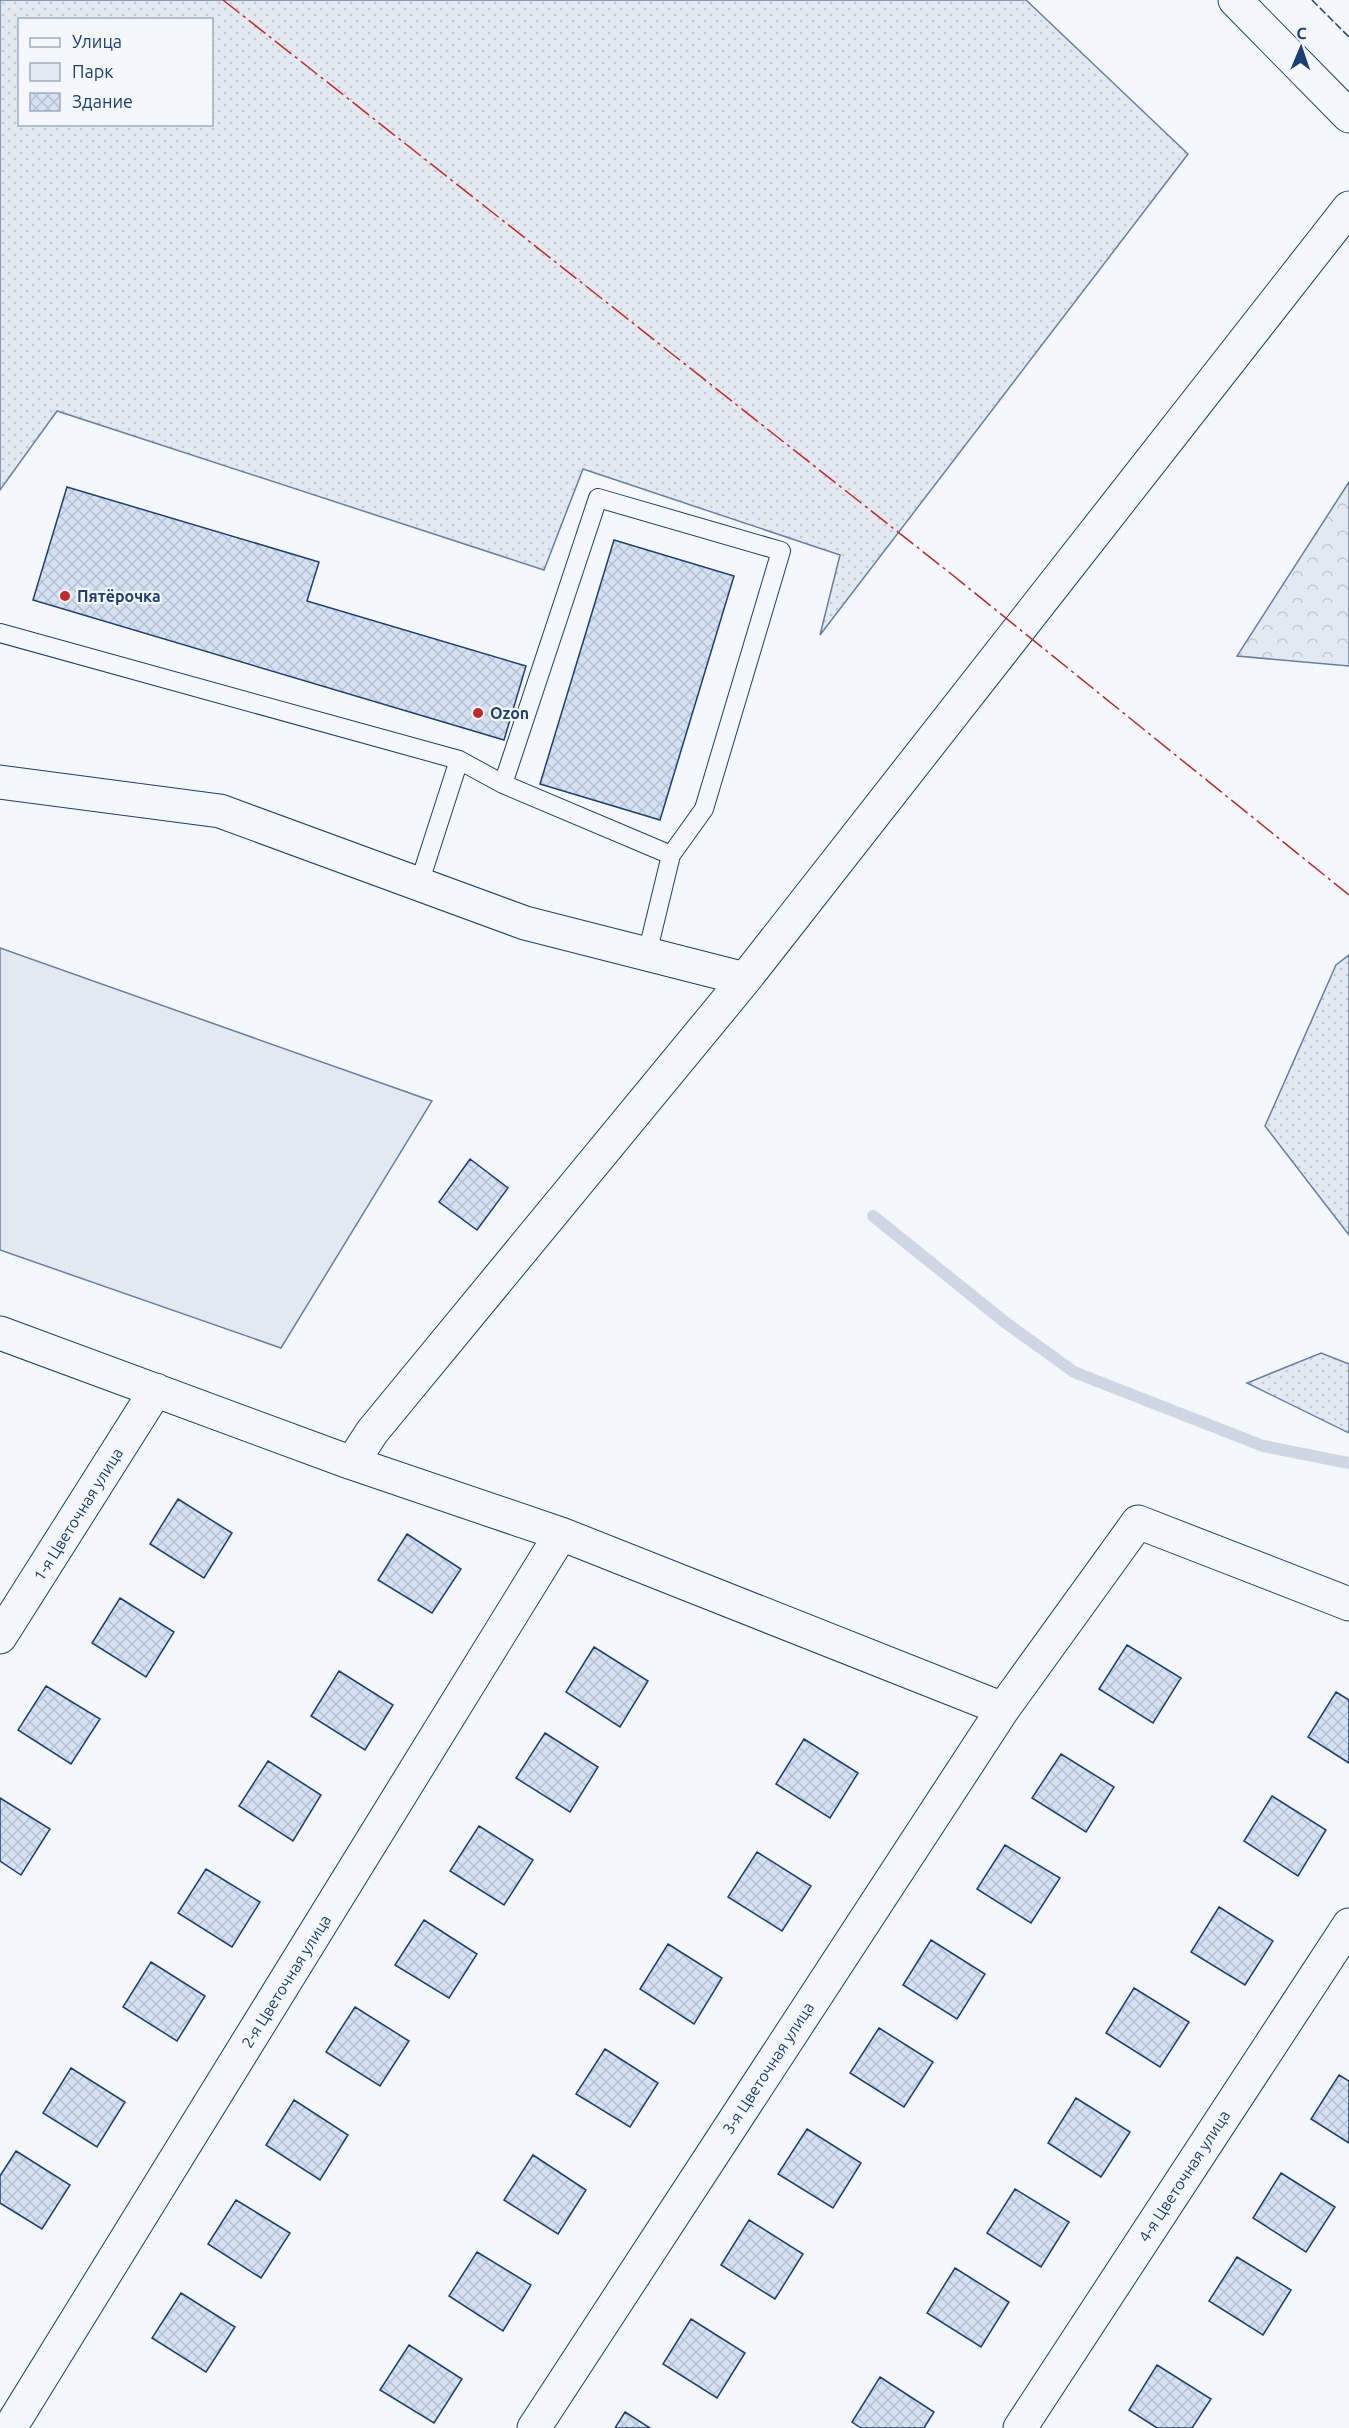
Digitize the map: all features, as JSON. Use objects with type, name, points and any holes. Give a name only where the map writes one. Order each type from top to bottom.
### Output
[{"type":"street","points":[[1235,0],[1349,116]]},
{"type":"street","points":[[352,1463],[380,1423],[745,979],[1349,208]]},
{"type":"street","points":[[0,782],[220,811],[525,923],[745,979]]},
{"type":"street","points":[[0,1332],[352,1463],[561,1534],[1002,1709]]},
{"type":"street","name":"1-я Цветочная улица","points":[[0,1638],[156,1390]]},
{"type":"street","name":"3-я Цветочная улица","points":[[534,2428],[1002,1709],[1138,1522],[1349,1604]]},
{"type":"street","name":"2-я Цветочная улица","points":[[10,2428],[561,1534]]},
{"type":"street","name":"4-я Цветочная улица","points":[[1020,2428],[1349,1924]]},
{"type":"lane","points":[[503,784],[598,498],[781,551],[704,809],[671,855],[646,954]]},
{"type":"lane","points":[[0,633],[459,760],[503,784],[671,855]]},
{"type":"lane","points":[[419,884],[459,760]]},
{"type":"green space","points":[[0,0],[1026,0],[1188,154],[820,635],[840,555],[583,469],[544,570],[57,411],[0,490]]},
{"type":"green space","points":[[1349,482],[1349,666],[1237,656]]},
{"type":"green space","points":[[0,948],[432,1101],[281,1348],[0,1250]]},
{"type":"green space","points":[[1349,955],[1349,1235],[1265,1126],[1336,965]]},
{"type":"green space","points":[[1321,1353],[1349,1364],[1349,1433],[1247,1383]]},
{"type":"building","points":[[67,487],[319,562],[307,601],[526,666],[504,740],[33,600]]},
{"type":"building","points":[[614,540],[734,576],[660,820],[540,784]]},
{"type":"building","points":[[470,1159],[508,1188],[477,1230],[439,1202]]},
{"type":"building","points":[[178,1499],[232,1533],[204,1578],[150,1544]]},
{"type":"building","points":[[407,1534],[461,1569],[432,1613],[378,1580]]},
{"type":"building","points":[[120,1598],[174,1632],[146,1677],[92,1643]]},
{"type":"building","points":[[1127,1645],[1181,1678],[1153,1723],[1099,1689]]},
{"type":"building","points":[[594,1647],[648,1681],[620,1727],[566,1692]]},
{"type":"building","points":[[339,1671],[393,1705],[365,1750],[311,1716]]},
{"type":"building","points":[[46,1686],[100,1719],[71,1764],[18,1730]]},
{"type":"building","points":[[1336,1692],[1349,1700],[1349,1763],[1308,1737]]},
{"type":"building","points":[[545,1733],[598,1767],[570,1812],[516,1778]]},
{"type":"building","points":[[804,1739],[858,1773],[830,1818],[776,1784]]},
{"type":"building","points":[[1061,1754],[1114,1787],[1086,1832],[1032,1798]]},
{"type":"building","points":[[268,1761],[321,1795],[293,1841],[239,1806]]},
{"type":"building","points":[[1272,1796],[1326,1830],[1298,1876],[1244,1841]]},
{"type":"building","points":[[0,1798],[50,1829],[21,1875],[0,1861]]},
{"type":"building","points":[[479,1826],[533,1860],[504,1905],[450,1871]]},
{"type":"building","points":[[1005,1845],[1060,1878],[1031,1923],[977,1889]]},
{"type":"building","points":[[757,1852],[811,1886],[782,1931],[728,1897]]},
{"type":"building","points":[[206,1869],[260,1902],[232,1947],[178,1913]]},
{"type":"building","points":[[1219,1907],[1273,1941],[1245,1985],[1191,1952]]},
{"type":"building","points":[[424,1920],[477,1954],[449,1998],[395,1965]]},
{"type":"building","points":[[931,1940],[985,1974],[957,2019],[903,1985]]},
{"type":"building","points":[[668,1944],[722,1978],[694,2024],[640,1989]]},
{"type":"building","points":[[151,1962],[205,1996],[177,2041],[123,2007]]},
{"type":"building","points":[[1134,1988],[1189,2022],[1160,2067],[1106,2033]]},
{"type":"building","points":[[355,2007],[409,2041],[380,2086],[326,2052]]},
{"type":"building","points":[[879,2028],[933,2062],[904,2107],[850,2073]]},
{"type":"building","points":[[605,2049],[658,2083],[630,2127],[576,2094]]},
{"type":"building","points":[[71,2068],[125,2102],[97,2147],[43,2113]]},
{"type":"building","points":[[1339,2075],[1349,2081],[1349,2143],[1311,2119]]},
{"type":"building","points":[[1076,2098],[1130,2132],[1101,2177],[1048,2143]]},
{"type":"building","points":[[294,2100],[348,2135],[320,2180],[266,2145]]},
{"type":"building","points":[[807,2129],[861,2163],[833,2208],[778,2174]]},
{"type":"building","points":[[16,2151],[70,2185],[42,2229],[0,2203],[0,2176]]},
{"type":"building","points":[[533,2155],[586,2190],[558,2234],[504,2200]]},
{"type":"building","points":[[1281,2173],[1335,2207],[1306,2252],[1253,2218]]},
{"type":"building","points":[[1015,2189],[1069,2222],[1041,2267],[987,2233]]},
{"type":"building","points":[[236,2200],[290,2233],[261,2278],[208,2244]]},
{"type":"building","points":[[749,2220],[803,2254],[775,2299],[721,2265]]},
{"type":"building","points":[[477,2252],[531,2285],[503,2331],[449,2296]]},
{"type":"building","points":[[1237,2257],[1291,2290],[1263,2335],[1209,2301]]},
{"type":"building","points":[[955,2268],[1009,2302],[981,2347],[927,2313]]},
{"type":"building","points":[[181,2293],[235,2327],[206,2372],[152,2338]]},
{"type":"building","points":[[691,2319],[745,2353],[717,2398],[663,2364]]},
{"type":"building","points":[[409,2345],[462,2379],[434,2423],[380,2390]]},
{"type":"building","points":[[1157,2365],[1211,2399],[1192,2428],[1157,2428],[1129,2410]]},
{"type":"building","points":[[880,2377],[934,2412],[924,2428],[861,2428],[852,2422]]},
{"type":"building","points":[[625,2412],[650,2428],[615,2428]]},
{"type":"waterway","points":[[873,1216],[1006,1323],[1074,1372],[1263,1446],[1349,1463]]},
{"type":"fence","points":[[1312,0],[1349,37]]},
{"type":"power","points":[[223,0],[950,573],[1349,895]]},
{"type":"place","name":"Пятёрочка","points":[[65,596]]},
{"type":"place","name":"Ozon","points":[[478,713]]}]
